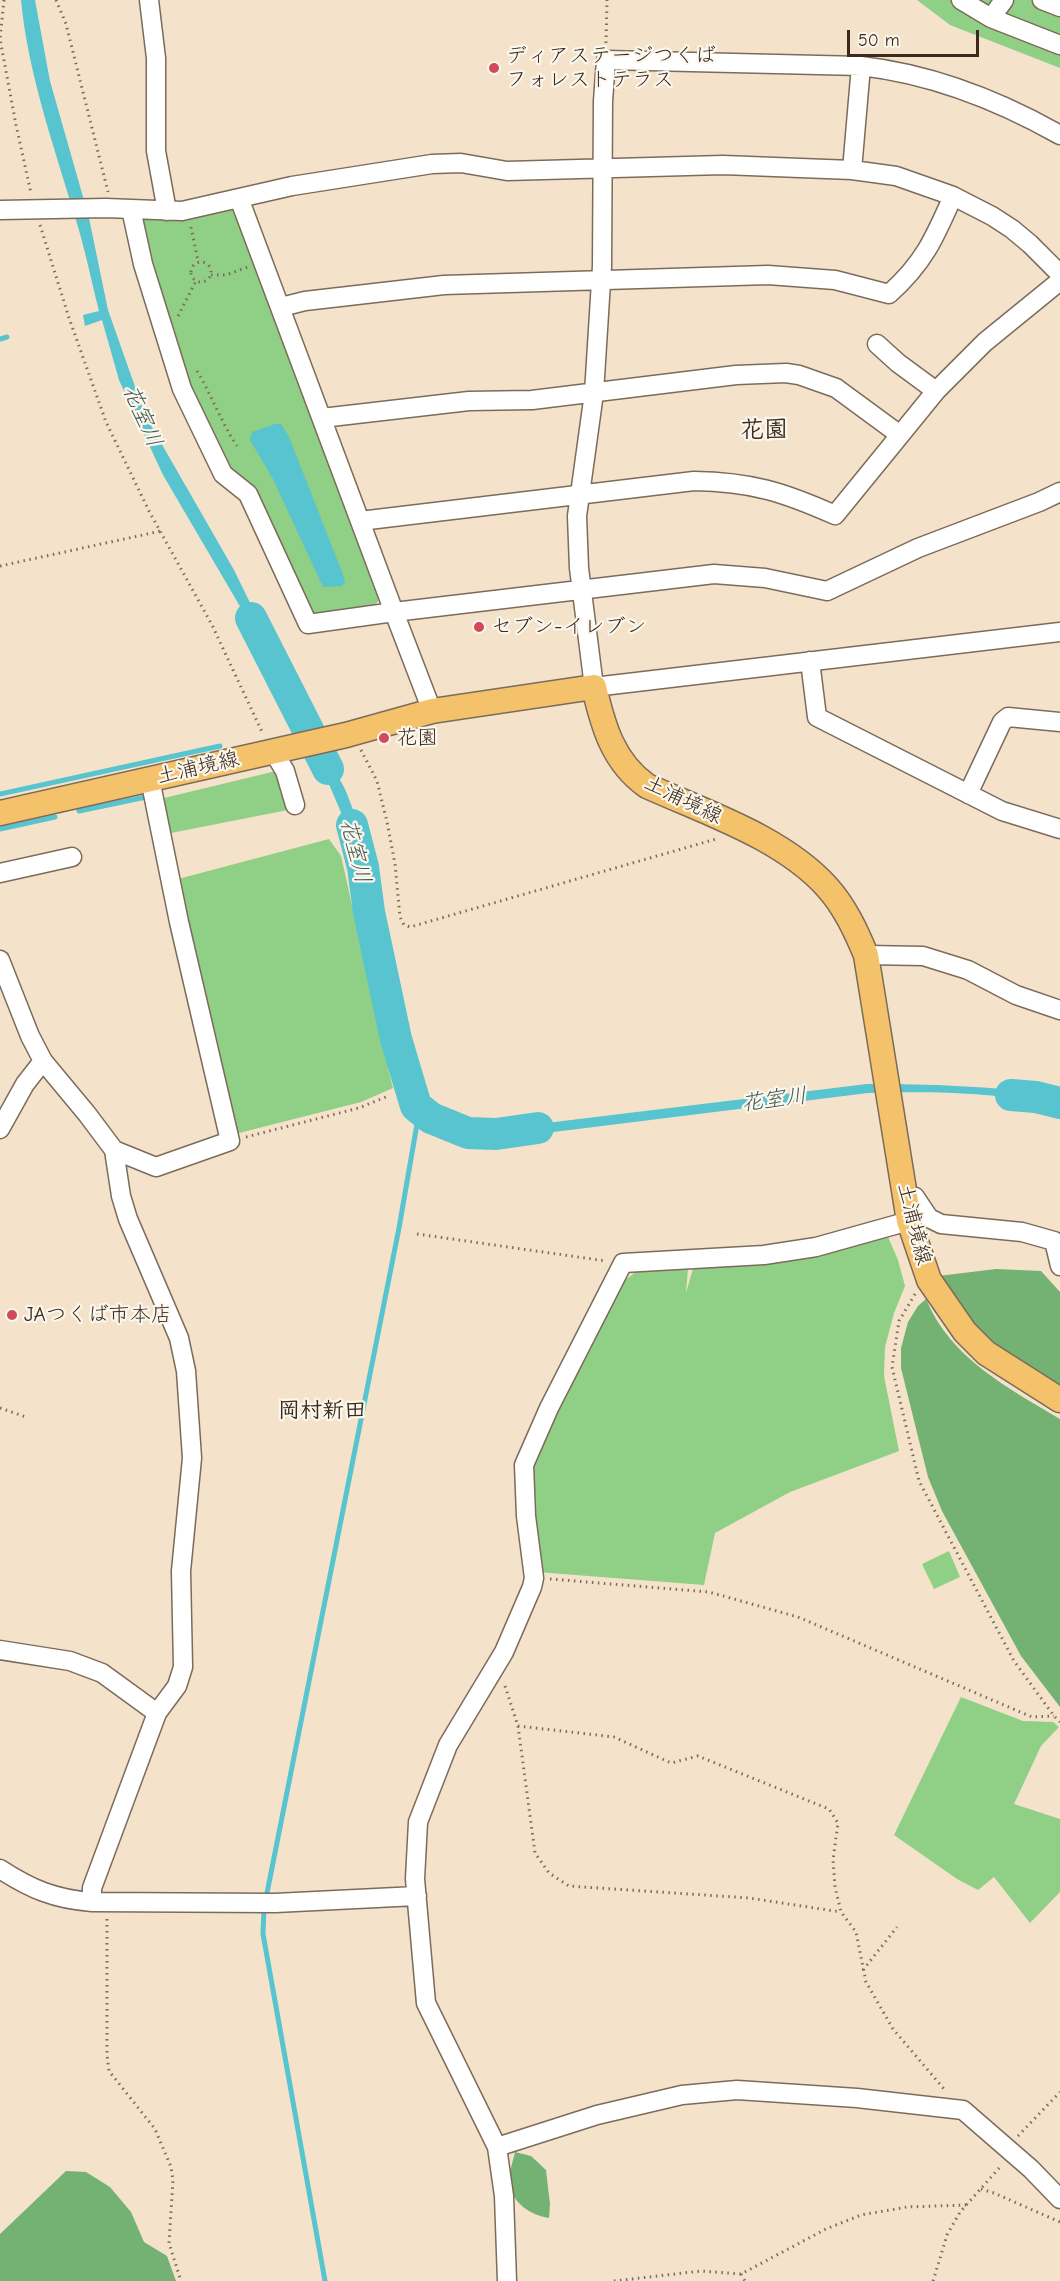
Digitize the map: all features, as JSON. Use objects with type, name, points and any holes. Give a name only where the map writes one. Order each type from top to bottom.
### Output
[{"type":"main road","name":"土浦境線","points":[[0,813],[350,734],[432,711],[594,687],[607,735],[626,767],[635,777],[647,786],[743,830],[796,860],[821,881],[840,903],[852,922],[866,955],[908,1210],[929,1280],[964,1332],[986,1353],[1060,1400]]},
{"type":"street","points":[[149,0],[156,58],[156,151],[166,211]]},
{"type":"street","points":[[961,0],[991,18],[1060,45]]},
{"type":"street","points":[[991,18],[1004,0]]},
{"type":"street","points":[[1042,0],[1060,7]]},
{"type":"street","points":[[1060,135],[1028,117],[934,79],[897,70],[861,66],[606,60],[603,101],[601,281],[594,393],[579,494],[577,541],[594,687],[1060,632]]},
{"type":"street","points":[[852,170],[861,66]]},
{"type":"street","points":[[0,210],[109,208],[187,210],[292,186],[432,164],[460,163],[507,171],[723,165],[852,170],[896,176],[953,195],[1011,229],[1030,244],[1060,274]]},
{"type":"street","points":[[281,307],[305,301],[444,285],[784,276],[835,280],[889,294],[909,276],[933,242],[953,195]]},
{"type":"street","points":[[240,198],[432,711]]},
{"type":"street","points":[[131,209],[143,264],[182,389],[223,474],[248,494],[308,624],[698,575],[722,574],[765,578],[827,591],[918,548],[1060,492]]},
{"type":"street","points":[[360,521],[694,481],[727,481],[757,486],[785,494],[836,514],[936,391],[986,342],[1060,281]]},
{"type":"street","points":[[877,344],[936,391]]},
{"type":"street","points":[[321,418],[469,401],[532,400],[736,375],[799,375],[836,388],[900,435]]},
{"type":"street","points":[[810,661],[817,717],[1002,811],[1060,829]]},
{"type":"street","points":[[968,794],[1002,722],[1008,717],[1060,722]]},
{"type":"street","points":[[278,750],[296,805]]},
{"type":"street","points":[[120,1185],[132,1175],[230,1142],[179,922],[150,779]]},
{"type":"street","points":[[0,873],[72,857]]},
{"type":"street","points":[[866,955],[923,956],[968,969],[1016,995],[1060,1010]]},
{"type":"street","points":[[0,960],[30,1036],[43,1061],[114,1150],[128,1219],[179,1338],[186,1371],[192,1458],[182,1571],[183,1667],[177,1686],[157,1713],[92,1888],[92,1902]]},
{"type":"street","points":[[0,1129],[25,1084],[43,1061]]},
{"type":"street","points":[[114,1150],[156,1167]]},
{"type":"street","points":[[507,2281],[504,2196],[497,2147],[426,2003],[415,1879],[418,1822],[448,1745],[504,1652],[532,1587],[534,1578],[526,1516],[524,1465],[549,1408],[622,1263],[774,1253],[816,1247],[908,1210],[915,1197],[929,1218],[941,1224],[1022,1232],[1054,1241],[1060,1266]]},
{"type":"street","points":[[0,1650],[70,1661],[102,1673],[157,1713]]},
{"type":"street","points":[[0,1869],[29,1888],[72,1901],[275,1903],[417,1896]]},
{"type":"street","points":[[497,2147],[608,2113],[682,2095],[737,2090],[857,2098],[963,2110],[1060,2199]]},
{"type":"path","points":[[4,0],[0,39],[16,125],[69,318],[106,422],[149,511],[212,625],[266,741],[278,750]]},
{"type":"path","points":[[56,0],[66,24],[109,208]]},
{"type":"path","points":[[606,60],[607,0]]},
{"type":"path","points":[[187,210],[199,262]]},
{"type":"path","points":[[210,274],[226,275],[263,261]]},
{"type":"path","points":[[196,281],[206,280],[210,274],[208,265],[199,262]]},
{"type":"path","points":[[196,281],[191,270],[199,262]]},
{"type":"path","points":[[175,323],[196,281]]},
{"type":"path","points":[[191,363],[209,391],[224,428],[237,446]]},
{"type":"path","points":[[0,566],[161,531]]},
{"type":"path","points":[[350,734],[377,781],[395,864],[400,917],[404,925],[410,927],[743,830]]},
{"type":"path","points":[[230,1142],[359,1108],[386,1097]]},
{"type":"path","points":[[417,1234],[622,1263]]},
{"type":"path","points":[[929,1280],[915,1294],[899,1322],[892,1367],[918,1481],[1014,1660],[1060,1722]]},
{"type":"path","points":[[0,1408],[26,1417]]},
{"type":"path","points":[[534,1578],[709,1592],[798,1617],[1032,1717],[1054,1716]]},
{"type":"path","points":[[490,1675],[505,1686],[518,1726],[535,1853],[549,1873],[569,1886],[749,1898],[841,1912]]},
{"type":"path","points":[[518,1726],[614,1737],[671,1763],[698,1756],[829,1809],[838,1823],[832,1860],[835,1887],[841,1912],[856,1932],[866,1982],[893,2029],[963,2110]]},
{"type":"path","points":[[92,1902],[107,1919],[109,2071],[155,2129],[171,2167],[173,2180],[169,2243],[181,2281]]},
{"type":"path","points":[[863,1970],[897,1927]]},
{"type":"path","points":[[933,2281],[947,2235],[966,2205],[991,2179],[1009,2150],[1060,2092]]},
{"type":"path","points":[[981,2189],[1060,2222]]},
{"type":"path","points":[[615,2281],[701,2271],[741,2274],[826,2229],[861,2215],[907,2207],[966,2205]]},
{"type":"path","points":[[741,2274],[745,2281]]},
{"type":"green space","points":[[917,0],[1060,0],[1060,68],[950,25]]},
{"type":"green space","points":[[230,209],[237,213],[379,600],[374,606],[314,614],[307,610],[225,469],[176,356],[141,223],[146,216],[182,220]]},
{"type":"green space","points":[[276,771],[288,810],[171,833],[160,799]]},
{"type":"green space","points":[[329,839],[341,856],[393,1088],[361,1102],[239,1133],[234,1130],[178,879]]},
{"type":"green space","points":[[888,1237],[898,1260],[905,1286],[894,1313],[885,1347],[884,1376],[899,1451],[790,1492],[715,1533],[704,1585],[537,1572],[530,1474],[535,1454],[617,1287],[639,1269],[688,1269],[686,1293],[694,1265]]},
{"type":"green space","points":[[996,1269],[1041,1271],[1060,1292],[1060,1389],[994,1345],[969,1324],[938,1276]]},
{"type":"green space","points":[[926,1299],[937,1320],[965,1355],[1001,1383],[1060,1419],[1060,1707],[1021,1656],[942,1511],[928,1477],[901,1368],[901,1348],[908,1322],[918,1306]]},
{"type":"green space","points":[[949,1551],[960,1577],[934,1589],[922,1564]]},
{"type":"green space","points":[[961,1697],[1023,1721],[1053,1722],[1059,1727],[1041,1746],[1014,1804],[1060,1819],[1060,1892],[1030,1923],[994,1877],[978,1890],[957,1879],[894,1835]]},
{"type":"green space","points":[[515,2152],[531,2156],[546,2170],[550,2204],[549,2218],[528,2211],[513,2195],[510,2178]]},
{"type":"green space","points":[[66,2171],[86,2172],[110,2187],[131,2212],[144,2242],[167,2256],[176,2281],[0,2281],[0,2234]]},
{"type":"water","points":[[21,0],[35,0],[50,81],[89,218],[108,310],[145,415],[234,570],[313,731],[163,475],[119,380],[102,320],[85,326],[83,315],[99,311],[82,240],[29,55]]},
{"type":"water","points":[[281,424],[289,437],[344,577],[345,583],[341,586],[323,587],[273,479],[250,440],[252,432]]},
{"type":"water","points":[[313,731],[345,789],[357,820],[368,865],[356,867],[346,824],[325,775]]},
{"type":"water","points":[[867,1084],[960,1086],[1053,1095],[1052,1105],[1009,1097],[961,1093],[868,1093],[497,1139],[497,1129]]},
{"type":"pier","points":[[316,730],[336,765],[320,768],[310,732]]},
{"type":"waterway","points":[[0,339],[7,337]]},
{"type":"waterway","name":"花室川","points":[[251,618],[328,769]]},
{"type":"waterway","points":[[0,794],[220,746]]},
{"type":"waterway","points":[[79,811],[146,797],[147,801]]},
{"type":"waterway","points":[[0,829],[55,817]]},
{"type":"waterway","name":"花室川","points":[[352,825],[363,867],[369,912],[396,1039],[416,1106],[431,1118],[468,1133],[496,1134],[538,1128]]},
{"type":"waterway","name":"花室川","points":[[1011,1095],[1036,1097],[1060,1103]]},
{"type":"waterway","points":[[266,1898],[399,1228],[417,1124],[416,1106]]},
{"type":"waterway","points":[[264,1907],[263,1934],[325,2281]]},
{"type":"place","name":"ディアステージつくば フォレストテラス","points":[[494,68]]},
{"type":"place","name":"セブン-イレブン","points":[[479,627]]},
{"type":"place","name":"花園","points":[[384,738]]},
{"type":"place","name":"JAつくば市本店","points":[[12,1315]]},
{"type":"district","name":"花園","points":[[764,430]]},
{"type":"district","name":"岡村新田","points":[[322,1411]]}]
